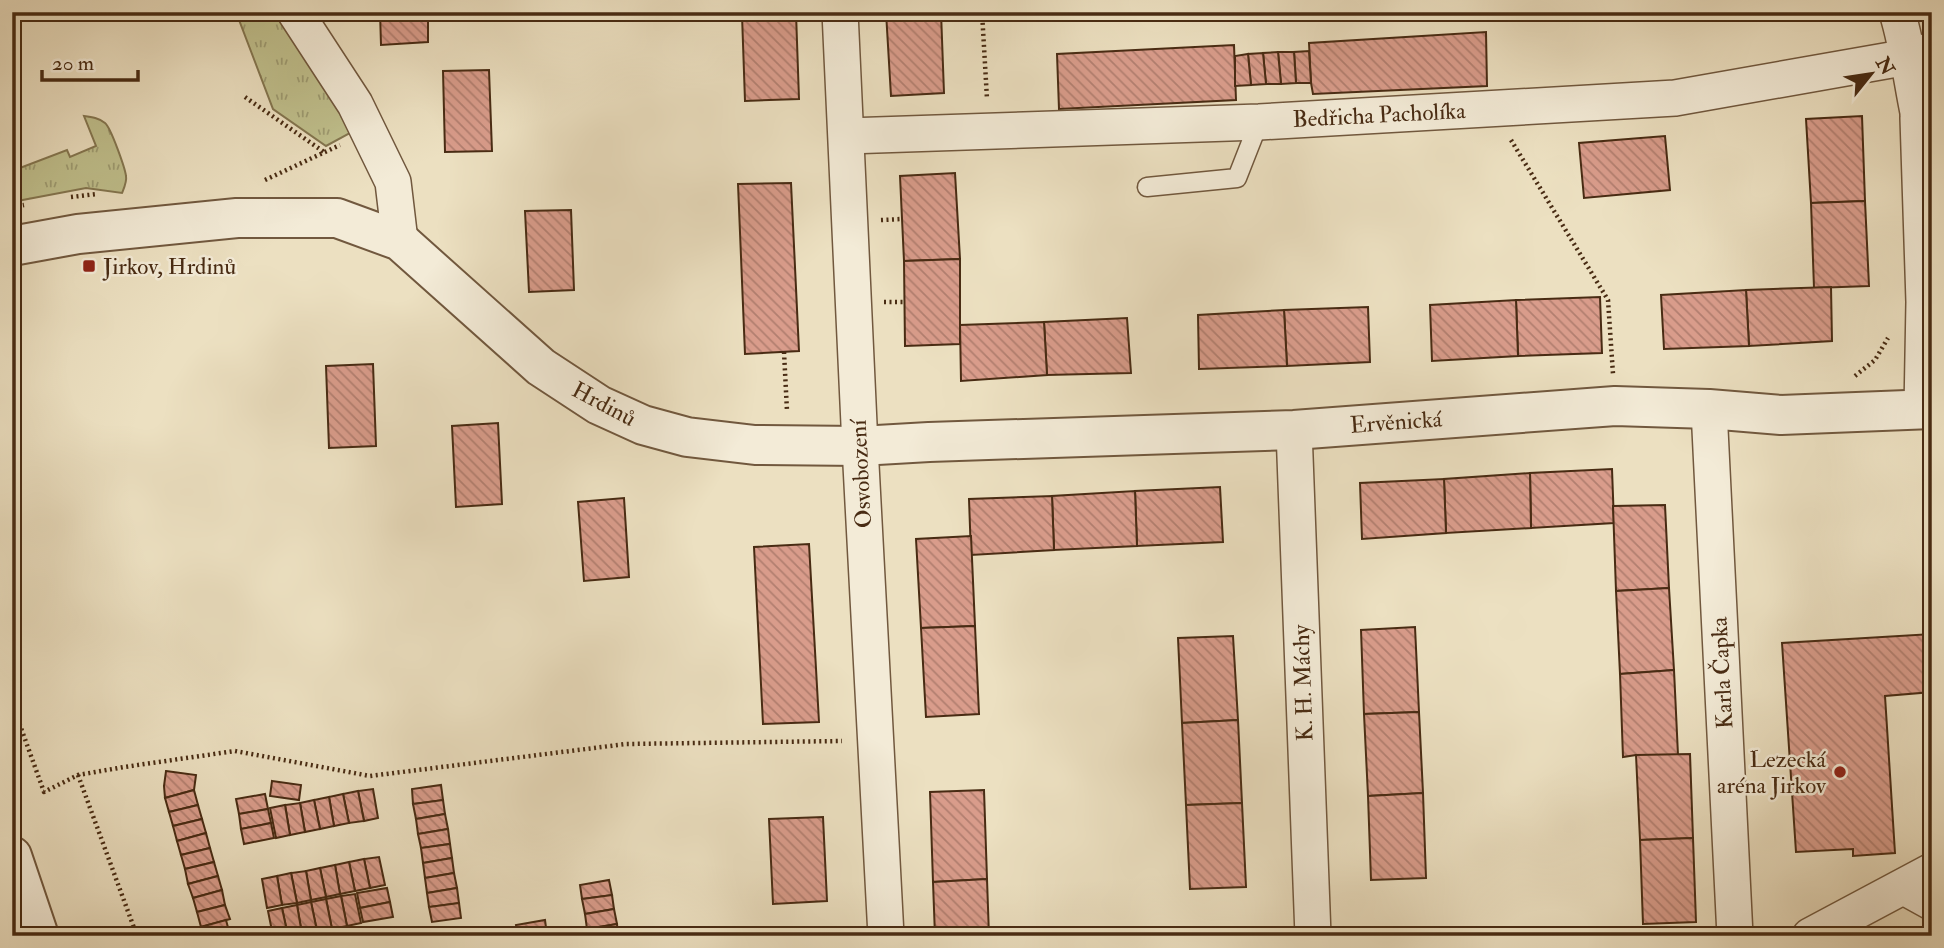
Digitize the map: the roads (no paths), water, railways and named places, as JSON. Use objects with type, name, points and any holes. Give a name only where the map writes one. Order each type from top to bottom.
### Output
[{"type":"street","points":[[295,12],[355,104],[393,181],[400,241]]},
{"type":"street","name":"Osvobození","points":[[840,12],[886,936]]},
{"type":"street","points":[[1897,12],[1920,54],[1918,118],[1927,409]]},
{"type":"street","name":"Bedřicha Pacholíka","points":[[847,136],[1259,122],[1675,98],[1920,54]]},
{"type":"street","points":[[1918,118],[1932,169]]},
{"type":"street","name":"Hrdinů","points":[[12,246],[78,234],[237,218],[337,218],[400,241],[541,367],[599,405],[643,425],[687,437],[755,445],[860,446]]},
{"type":"street","name":"Ervěnická","points":[[860,446],[1294,430],[1615,406],[1781,415],[1927,409]]},
{"type":"street","name":"Karla Čapka","points":[[1709,409],[1735,936]]},
{"type":"street","name":"K. H. Máchy","points":[[1294,430],[1313,936]]},
{"type":"street","points":[[12,856],[39,936]]},
{"type":"street","points":[[1810,936],[1932,871]]},
{"type":"lane","points":[[1147,187],[1237,178],[1259,122]]},
{"type":"lane","points":[[1894,891],[1932,912]]},
{"type":"place","name":"Jirkov, Hrdinů","points":[[89,266]]},
{"type":"place","name":"Lezecká aréna Jirkov","points":[[1840,772]]}]
